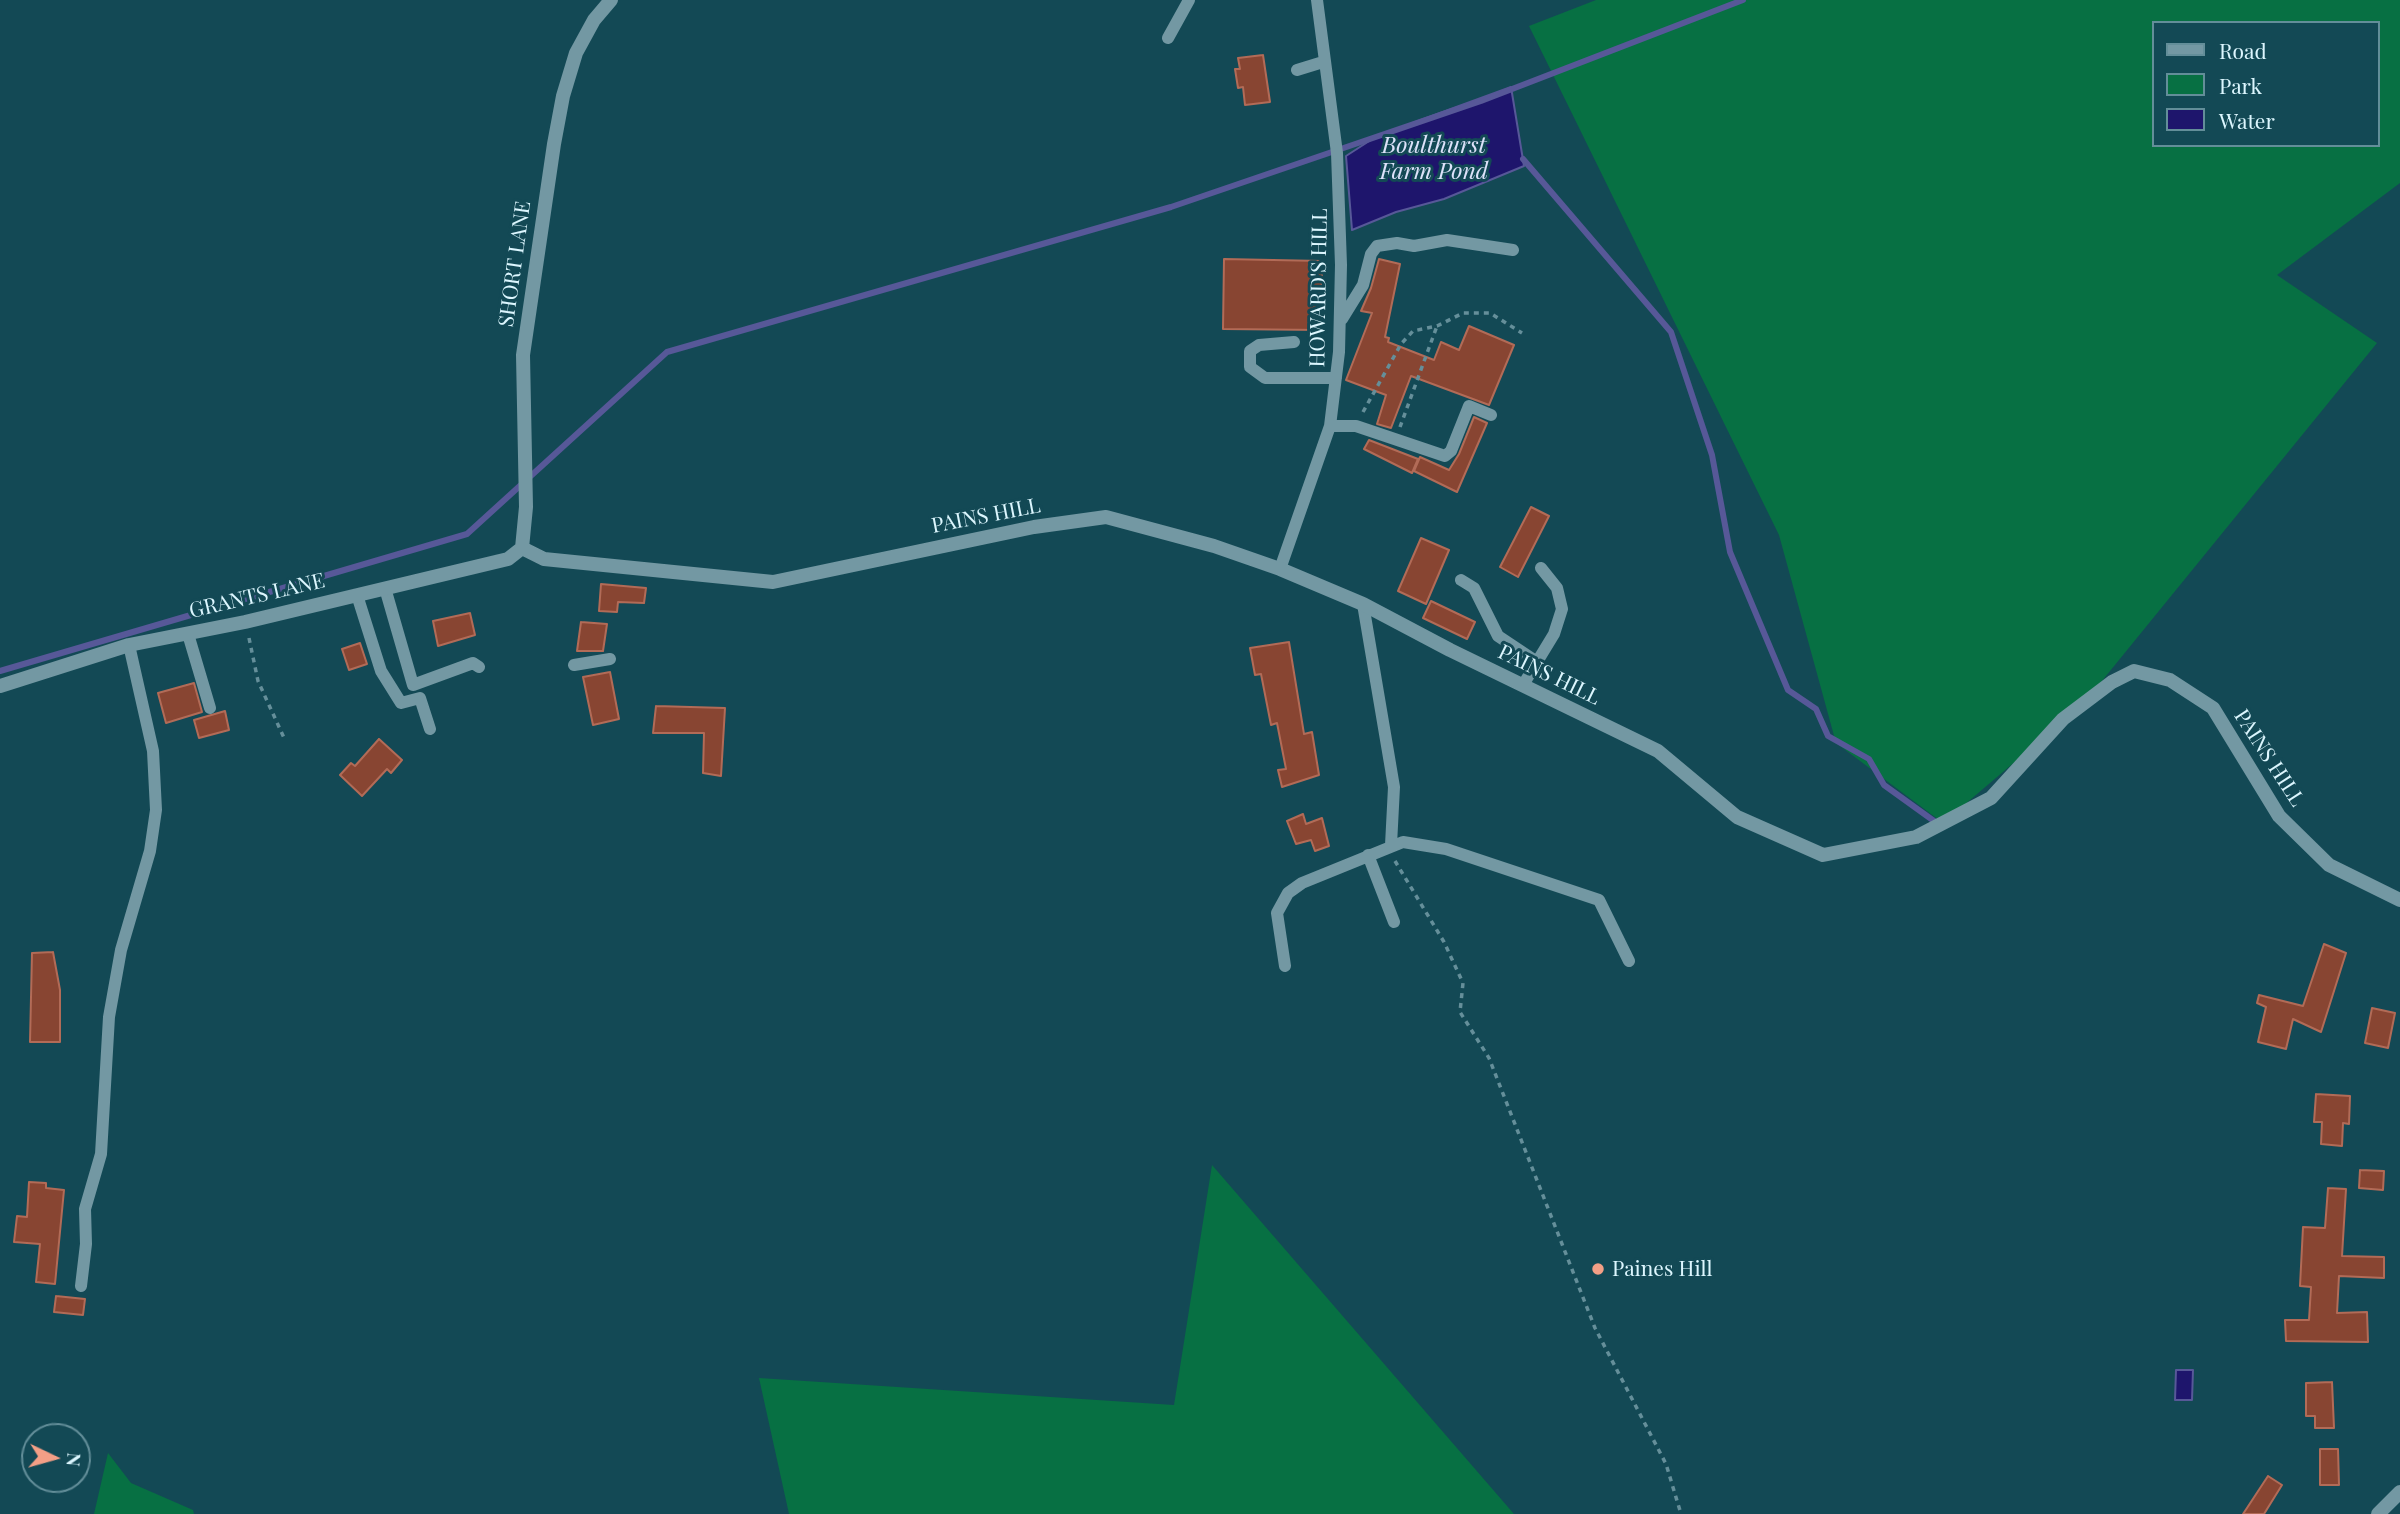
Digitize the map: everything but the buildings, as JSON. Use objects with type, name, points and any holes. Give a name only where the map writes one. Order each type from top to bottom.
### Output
[{"type":"street","name":"SHORT LANE","points":[[522,548],[526,507],[523,355],[554,144],[563,96],[576,53],[594,20],[611,0]]},
{"type":"street","name":"PAINS HILL","points":[[522,548],[544,559],[773,582],[1034,527],[1106,517],[1214,546],[1280,569],[1363,604],[1658,751],[1737,817],[1823,855],[1916,837],[1991,798],[2063,719],[2112,682],[2134,671],[2170,680],[2213,708],[2279,816],[2329,865],[2400,900]]},
{"type":"street","name":"GRANTS LANE","points":[[0,686],[129,645],[245,622],[508,559],[522,548]]},
{"type":"street","points":[[2378,1514],[2400,1492]]},
{"type":"lane","points":[[1168,38],[1189,0]]},
{"type":"lane","name":"HOWARD'S HILL","points":[[1280,569],[1331,426],[1340,324],[1337,153],[1317,0]]},
{"type":"lane","points":[[1297,70],[1323,62]]},
{"type":"lane","points":[[1340,324],[1348,305],[1363,285],[1371,254],[1377,246],[1397,243],[1414,246],[1447,240],[1513,250]]},
{"type":"lane","points":[[1293,342],[1259,345],[1250,352],[1250,367],[1265,378],[1336,378]]},
{"type":"lane","points":[[1331,426],[1356,426],[1445,456],[1451,451],[1469,405],[1491,415]]},
{"type":"lane","points":[[1523,685],[1553,634],[1562,609],[1557,587],[1541,568]]},
{"type":"lane","points":[[1461,580],[1474,588],[1498,636],[1537,662]]},
{"type":"lane","points":[[385,588],[413,685],[473,663],[479,667]]},
{"type":"lane","points":[[357,595],[381,671],[401,703],[420,698],[430,729]]},
{"type":"lane","points":[[1363,604],[1394,788],[1391,845]]},
{"type":"lane","points":[[188,634],[210,708]]},
{"type":"lane","points":[[81,1286],[86,1244],[85,1209],[101,1154],[109,1017],[121,950],[150,851],[156,810],[153,751],[129,645]]},
{"type":"lane","points":[[574,665],[610,659]]},
{"type":"lane","points":[[1285,967],[1277,913],[1288,893],[1303,883],[1403,842],[1446,849],[1598,900],[1629,961]]},
{"type":"lane","points":[[1368,855],[1394,922]]},
{"type":"path","points":[[1356,426],[1401,344],[1413,331],[1437,326],[1463,313],[1490,313],[1522,333]]},
{"type":"path","points":[[1395,438],[1412,402],[1437,326]]},
{"type":"path","points":[[245,622],[258,681],[285,740]]},
{"type":"path","points":[[1391,845],[1395,863],[1444,942],[1463,984],[1460,1012],[1489,1058],[1595,1328],[1666,1464],[1681,1514]]},
{"type":"green space","points":[[1596,0],[2400,0],[2400,183],[2277,275],[2377,343],[2084,703],[1943,823],[1836,743],[1779,535],[1529,26]]},
{"type":"green space","points":[[1212,1165],[1514,1514],[789,1514],[759,1378],[1174,1405]]},
{"type":"green space","points":[[108,1453],[131,1483],[193,1510],[194,1514],[94,1514]]},
{"type":"water","name":"Boulthurst Farm Pond","points":[[1511,87],[1524,166],[1444,199],[1396,212],[1352,230],[1346,156],[1377,136]]},
{"type":"water","points":[[2176,1370],[2193,1370],[2192,1400],[2175,1400]]},
{"type":"waterway","points":[[0,671],[467,534],[667,352],[1171,207],[1481,101],[1743,0]]},
{"type":"waterway","points":[[1523,159],[1671,332],[1712,455],[1730,552],[1788,690],[1816,709],[1828,736],[1869,759],[1884,785],[1934,821]]},
{"type":"place","name":"Paines Hill","points":[[1598,1269]]}]
